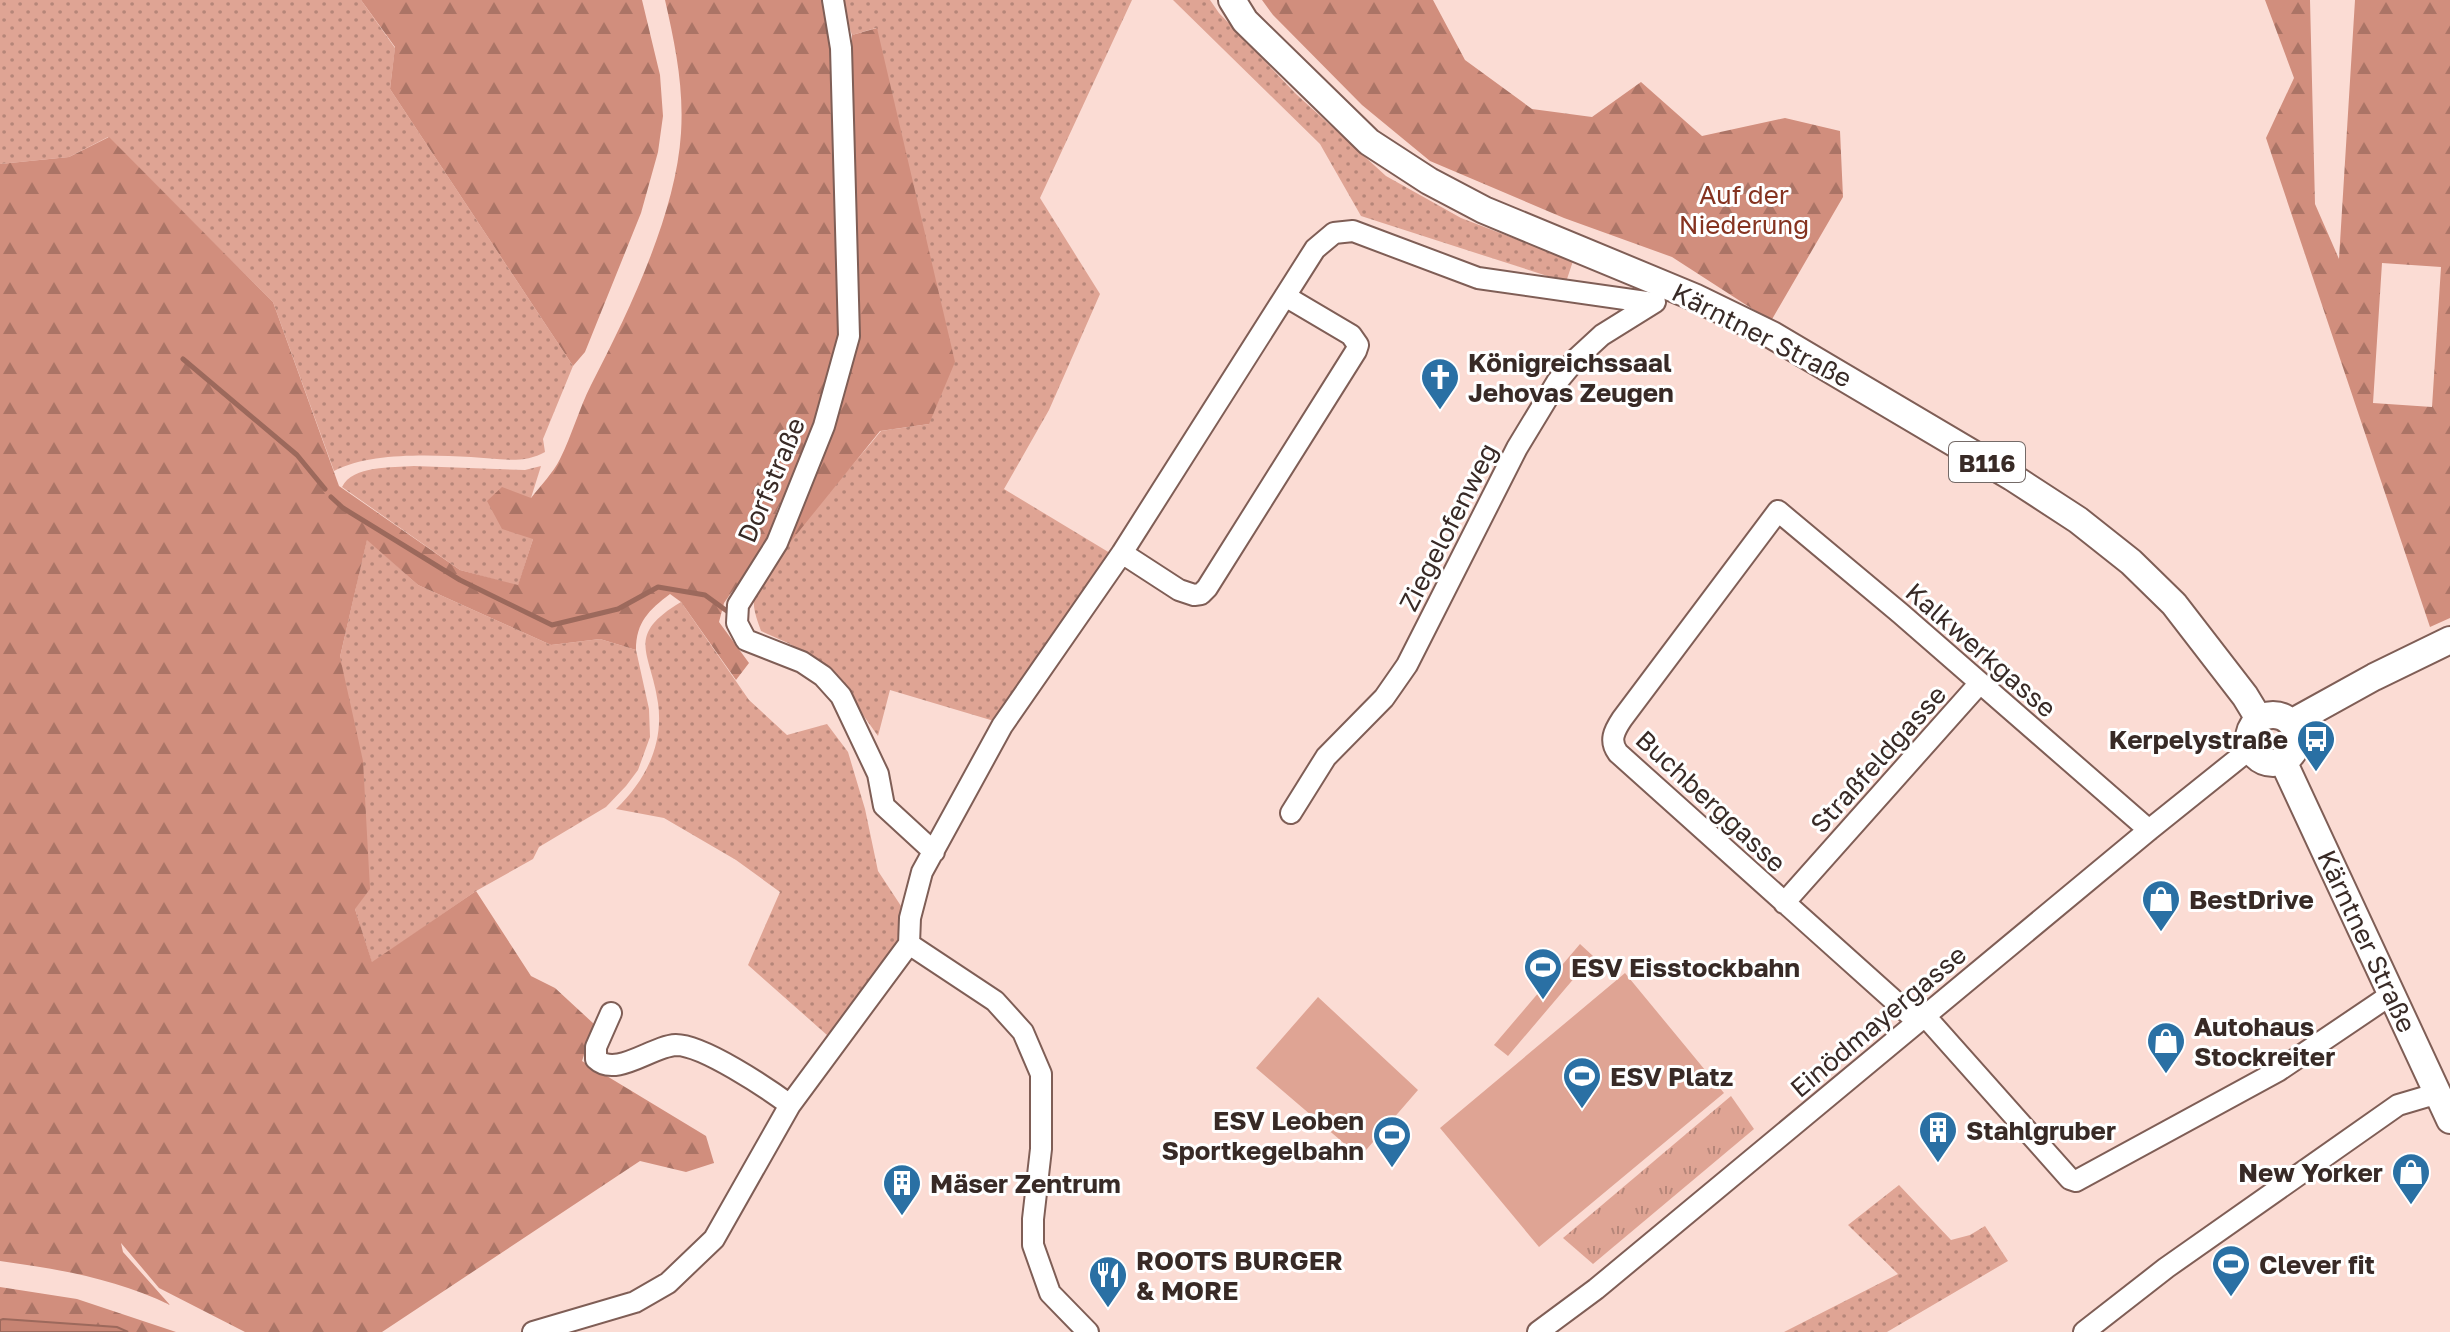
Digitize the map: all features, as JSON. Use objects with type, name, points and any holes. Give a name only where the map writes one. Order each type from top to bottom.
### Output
[{"type":"main road","name":"Kärntner Straße","points":[[1232,0],[1245,21],[1369,142],[1429,181],[1664,296],[1793,347],[1999,469],[2078,520],[2131,562],[2174,604],[2245,696],[2259,719]]},
{"type":"main road","points":[[2291,723],[2362,683],[2450,640]]},
{"type":"main road","points":[[2273,715],[2291,723],[2297,740],[2290,756],[2283,761],[2264,762],[2250,749],[2249,732],[2259,719],[2273,715]]},
{"type":"main road","name":"Kärntner Straße","points":[[2283,761],[2445,1106]]},
{"type":"street","name":"Dorfstraße","points":[[833,0],[841,48],[849,336],[824,426],[777,543],[738,605],[737,623],[746,640],[802,662],[823,676],[841,696],[878,774],[884,806],[934,852]]},
{"type":"street","points":[[533,1332],[635,1302],[668,1283],[714,1239],[790,1105],[909,944],[910,918],[922,872],[1002,726],[1122,553],[1315,249],[1334,233],[1353,231],[1478,278],[1664,296]]},
{"type":"street","points":[[1122,553],[1186,594],[1201,594],[1207,588],[1358,345],[1351,335],[1285,296]]},
{"type":"street","name":"Ziegelofenweg","points":[[1291,813],[1326,757],[1384,698],[1407,665],[1517,448],[1557,382],[1602,335],[1664,296]]},
{"type":"street","name":"Kalkwerkgasse","points":[[1778,511],[2149,830]]},
{"type":"street","name":"Buchberggasse","points":[[1778,511],[1622,719],[1612,742],[1618,753],[1784,903],[1922,1019],[2073,1181],[2211,1108],[2324,1042],[2392,994]]},
{"type":"street","name":"Straßfeldgasse","points":[[1784,903],[1979,684]]},
{"type":"street","name":"Einödmayergasse","points":[[1538,1332],[1596,1289],[2250,749]]},
{"type":"street","points":[[909,944],[995,1001],[1023,1032],[1041,1074],[1041,1149],[1033,1245],[1050,1293],[1088,1332]]},
{"type":"street","points":[[611,1013],[596,1047],[596,1059],[603,1065],[614,1066],[661,1047],[690,1047],[728,1066],[790,1105]]},
{"type":"street","points":[[2084,1332],[2166,1268],[2398,1105],[2425,1097],[2445,1106]]},
{"type":"green space","points":[[0,0],[361,0],[395,48],[390,89],[573,366],[543,439],[545,452],[518,460],[401,456],[365,461],[334,471],[273,302],[108,137],[69,157],[0,164]]},
{"type":"green space","points":[[361,0],[642,0],[660,75],[663,116],[658,152],[641,213],[585,352],[573,366],[390,89],[395,47]]},
{"type":"green space","points":[[665,0],[824,0],[832,41],[844,315],[838,359],[802,463],[778,508],[762,554],[724,603],[719,622],[749,663],[736,680],[681,602],[670,594],[641,624],[636,650],[600,639],[551,645],[418,585],[367,540],[340,657],[363,761],[370,889],[355,909],[372,962],[476,891],[531,976],[555,988],[594,1024],[582,1061],[706,1136],[714,1163],[686,1172],[640,1161],[382,1332],[245,1332],[159,1288],[121,1243],[123,1252],[170,1305],[108,1282],[0,1261],[0,164],[69,157],[109,137],[273,302],[339,486],[460,570],[518,585],[533,539],[502,529],[487,501],[502,487],[531,498],[557,464],[648,263],[670,197],[681,133],[681,99]]},
{"type":"green space","points":[[840,0],[1132,0],[1040,198],[1100,294],[1049,410],[1004,489],[1110,553],[994,721],[890,690],[878,736],[833,673],[790,644],[761,631],[755,612],[754,601],[759,586],[772,566],[881,431],[929,424],[876,28],[852,35]]},
{"type":"green space","points":[[1173,0],[1210,0],[1296,94],[1386,176],[1461,218],[1573,261],[1566,282],[1361,216],[1320,144]]},
{"type":"green space","name":"Auf der Niederung","points":[[1262,0],[1433,0],[1465,60],[1532,109],[1592,117],[1641,82],[1702,136],[1785,118],[1840,131],[1843,197],[1771,321],[1672,257],[1564,218],[1430,161],[1362,105]]},
{"type":"green space","points":[[2265,0],[2310,0],[2315,204],[2339,259],[2355,0],[2450,0],[2450,618],[2430,627],[2266,138],[2294,78]],"holes":[[[2382,263],[2441,267],[2432,407],[2373,403]]]},
{"type":"green space","points":[[877,28],[955,362],[929,424],[880,431],[775,561],[753,602],[745,599],[844,373],[852,35]]},
{"type":"green space","points":[[414,466],[525,470],[541,466],[531,498],[533,539],[518,586],[460,570],[342,487],[347,480],[364,471]]},
{"type":"green space","points":[[367,539],[418,585],[551,645],[600,639],[636,650],[649,709],[650,737],[638,770],[606,807],[539,847],[533,859],[476,891],[372,963],[355,909],[340,657]]},
{"type":"green space","points":[[681,602],[749,700],[787,735],[827,724],[848,752],[865,809],[878,871],[901,906],[897,943],[884,970],[827,1035],[748,965],[780,892],[736,860],[664,818],[616,809],[644,774],[658,733],[658,703],[647,658],[647,635],[663,614]]},
{"type":"green space","name":"ESV Eisstockbahn","points":[[1580,944],[1593,956],[1508,1056],[1494,1045]]},
{"type":"green space","name":"ESV Platz","points":[[1625,973],[1724,1093],[1539,1247],[1440,1128]]},
{"type":"green space","points":[[1318,997],[1418,1090],[1360,1157],[1256,1068]]},
{"type":"green space","points":[[1731,1096],[1754,1129],[1593,1264],[1563,1238]]},
{"type":"green space","points":[[1899,1185],[1951,1240],[1970,1235],[1985,1226],[2008,1261],[1887,1332],[1784,1332],[1898,1274],[1848,1225]]},
{"type":"green space","points":[[0,1287],[77,1299],[176,1332],[128,1332],[117,1327],[0,1320]]},
{"type":"shaded area","points":[[0,1320],[117,1327],[128,1332],[0,1332]]},
{"type":"waterway","points":[[183,359],[297,455],[325,489]]},
{"type":"waterway","points":[[331,497],[343,508],[460,580],[552,625],[618,609],[658,587],[705,595],[731,614]]},
{"type":"place","name":"Königreichssaal Jehovas Zeugen","points":[[1440,411]]},
{"type":"place","name":"Kerpelystraße","points":[[2316,773]]},
{"type":"place","name":"BestDrive","points":[[2161,933]]},
{"type":"place","name":"ESV Eisstockbahn","points":[[1543,1001]]},
{"type":"place","name":"Autohaus Stockreiter","points":[[2166,1075]]},
{"type":"place","name":"ESV Platz","points":[[1582,1110]]},
{"type":"place","name":"Stahlgruber","points":[[1938,1164]]},
{"type":"place","name":"ESV Leoben Sportkegelbahn","points":[[1392,1169]]},
{"type":"place","name":"New Yorker","points":[[2411,1206]]},
{"type":"place","name":"Mäser Zentrum","points":[[902,1217]]},
{"type":"place","name":"Clever fit","points":[[2231,1298]]},
{"type":"place","name":"ROOTS BURGER & MORE","points":[[1108,1309]]}]
